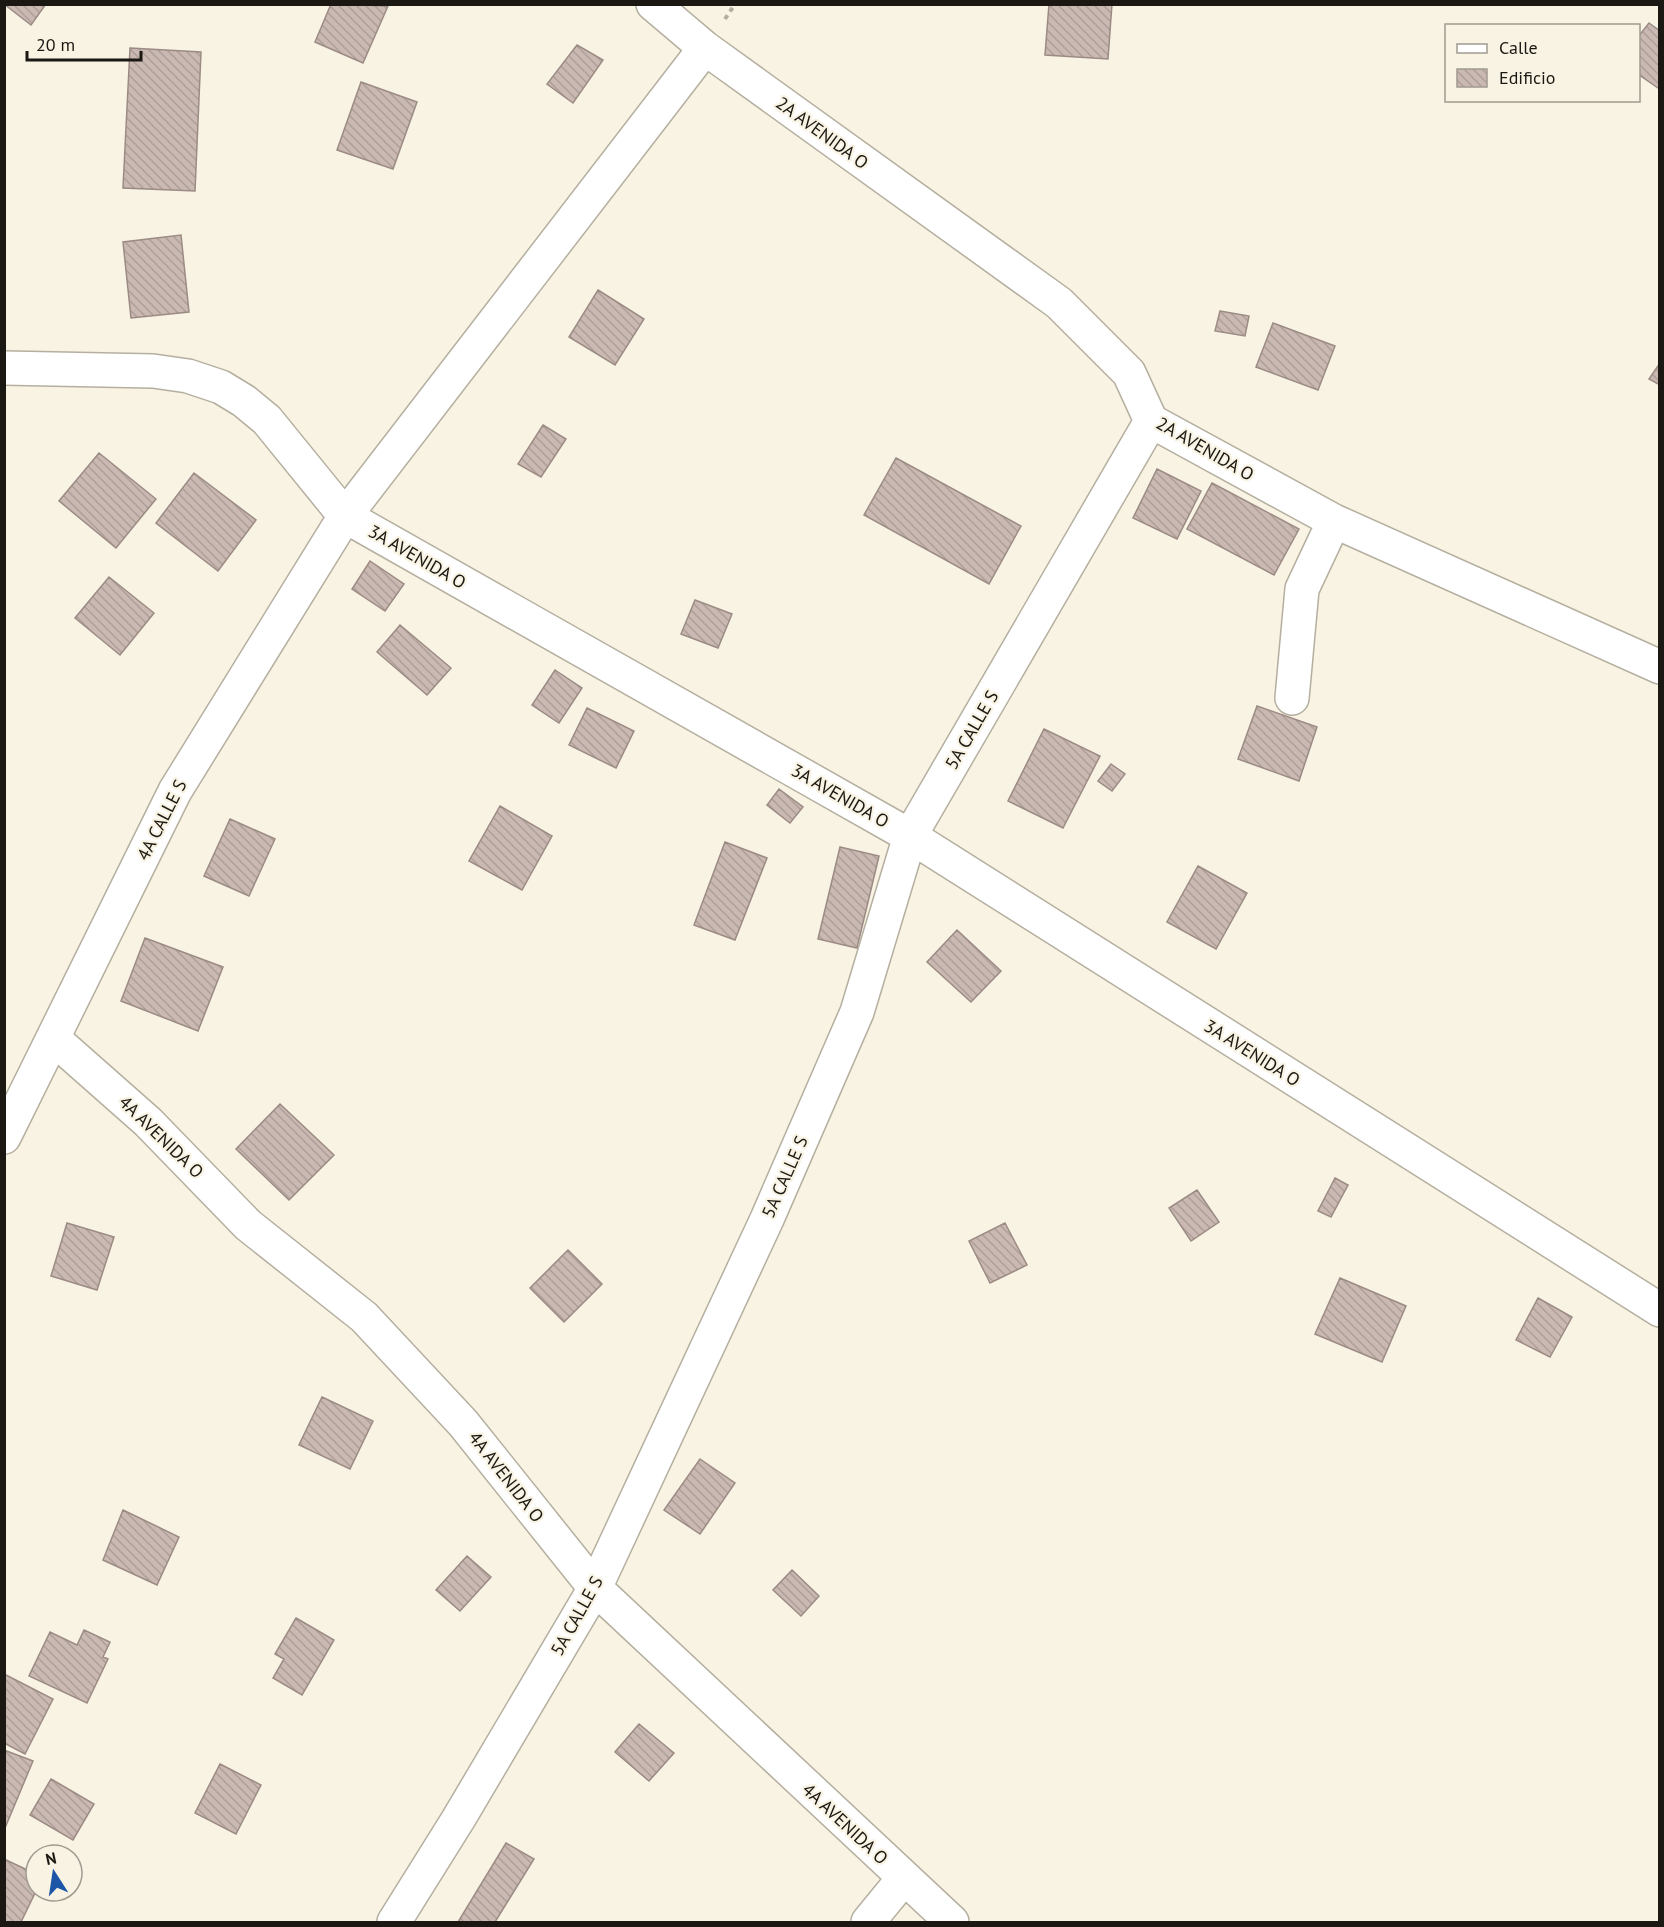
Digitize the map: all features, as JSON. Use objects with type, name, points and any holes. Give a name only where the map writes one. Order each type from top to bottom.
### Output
[{"type":"street","name":"2A AVENIDA O","points":[[653,4],[705,48],[1059,303],[1129,373],[1151,422],[1334,521],[1659,667]]},
{"type":"street","name":"4A CALLE S","points":[[4,1137],[175,791],[345,516],[705,48]]},
{"type":"street","name":"3A AVENIDA O","points":[[4,368],[153,371],[188,376],[221,387],[244,401],[267,420],[345,516],[910,836],[1659,1310]]},
{"type":"street","name":"5A CALLE S","points":[[394,1923],[459,1818],[594,1588],[767,1219],[858,1012],[910,836],[1151,422]]},
{"type":"street","points":[[1292,698],[1302,589],[1334,521]]},
{"type":"street","name":"4A AVENIDA O","points":[[54,1039],[148,1122],[248,1225],[364,1317],[464,1423],[594,1588],[952,1923]]},
{"type":"street","points":[[868,1923],[904,1878]]},
{"type":"building","points":[[4,4],[46,4],[31,25]]},
{"type":"building","points":[[331,4],[388,6],[363,63],[315,42]]},
{"type":"building","points":[[1049,4],[1112,4],[1108,59],[1045,55]]},
{"type":"building","points":[[1649,23],[1660,31],[1660,85],[1658,88],[1640,75],[1640,34]]},
{"type":"building","points":[[577,45],[603,60],[573,103],[547,84]]},
{"type":"building","points":[[130,48],[201,52],[195,191],[123,188]]},
{"type":"building","points":[[361,82],[417,102],[393,169],[337,150]]},
{"type":"building","points":[[181,235],[189,312],[131,318],[123,242]]},
{"type":"building","points":[[598,290],[644,319],[615,365],[569,337]]},
{"type":"building","points":[[1220,311],[1249,316],[1245,336],[1215,331]]},
{"type":"building","points":[[1273,323],[1335,346],[1318,390],[1256,367]]},
{"type":"building","points":[[1660,363],[1660,385],[1649,379]]},
{"type":"building","points":[[543,425],[566,439],[541,477],[518,464]]},
{"type":"building","points":[[99,453],[156,499],[116,548],[59,501]]},
{"type":"building","points":[[896,458],[1021,526],[989,584],[864,515]]},
{"type":"building","points":[[1157,469],[1201,491],[1177,539],[1133,518]]},
{"type":"building","points":[[194,473],[256,520],[218,571],[156,523]]},
{"type":"building","points":[[1212,483],[1299,529],[1274,575],[1187,529]]},
{"type":"building","points":[[370,561],[404,584],[385,611],[352,589]]},
{"type":"building","points":[[109,577],[154,613],[120,655],[75,618]]},
{"type":"building","points":[[695,600],[732,614],[718,648],[681,634]]},
{"type":"building","points":[[400,625],[451,668],[427,695],[377,652]]},
{"type":"building","points":[[555,670],[582,688],[559,723],[532,705]]},
{"type":"building","points":[[1257,706],[1317,727],[1299,781],[1238,759]]},
{"type":"building","points":[[587,708],[634,731],[616,768],[569,745]]},
{"type":"building","points":[[1044,729],[1100,756],[1063,828],[1008,801]]},
{"type":"building","points":[[1111,764],[1125,774],[1112,791],[1098,781]]},
{"type":"building","points":[[779,789],[803,807],[790,823],[767,805]]},
{"type":"building","points":[[500,806],[552,836],[522,890],[469,861]]},
{"type":"building","points":[[230,819],[275,839],[249,896],[204,876]]},
{"type":"building","points":[[725,842],[767,858],[735,940],[694,925]]},
{"type":"building","points":[[840,847],[879,856],[857,948],[818,939]]},
{"type":"building","points":[[1198,866],[1247,893],[1216,949],[1167,922]]},
{"type":"building","points":[[957,930],[1001,971],[971,1002],[927,962]]},
{"type":"building","points":[[145,938],[223,967],[198,1031],[121,1001]]},
{"type":"building","points":[[280,1104],[334,1155],[289,1200],[236,1149]]},
{"type":"building","points":[[1335,1178],[1348,1185],[1331,1217],[1318,1211]]},
{"type":"building","points":[[1197,1190],[1219,1222],[1191,1241],[1169,1208]]},
{"type":"building","points":[[67,1223],[114,1237],[97,1290],[51,1276]]},
{"type":"building","points":[[1005,1223],[1027,1265],[990,1283],[969,1241]]},
{"type":"building","points":[[568,1250],[602,1284],[564,1322],[530,1288]]},
{"type":"building","points":[[1340,1278],[1406,1306],[1382,1362],[1315,1334]]},
{"type":"building","points":[[1538,1298],[1572,1317],[1550,1357],[1516,1340]]},
{"type":"building","points":[[322,1397],[373,1421],[350,1469],[299,1445]]},
{"type":"building","points":[[700,1459],[735,1483],[700,1534],[664,1510]]},
{"type":"building","points":[[123,1510],[179,1537],[157,1585],[103,1560]]},
{"type":"building","points":[[467,1556],[491,1577],[460,1611],[436,1590]]},
{"type":"building","points":[[792,1570],[819,1596],[801,1616],[773,1590]]},
{"type":"building","points":[[296,1618],[334,1640],[302,1695],[273,1678],[284,1659],[275,1654]]},
{"type":"building","points":[[84,1630],[110,1642],[103,1657],[108,1659],[87,1703],[29,1676],[50,1632],[77,1645]]},
{"type":"building","points":[[4,1674],[53,1699],[25,1754],[4,1743]]},
{"type":"building","points":[[639,1724],[674,1753],[649,1781],[615,1752]]},
{"type":"building","points":[[4,1750],[33,1761],[5,1828],[4,1828]]},
{"type":"building","points":[[220,1764],[261,1785],[236,1834],[195,1813]]},
{"type":"building","points":[[51,1779],[94,1804],[73,1840],[30,1815]]},
{"type":"building","points":[[506,1843],[534,1859],[495,1922],[458,1922]]},
{"type":"building","points":[[4,1859],[24,1868],[24,1903],[30,1903],[21,1922],[4,1922]]}]
